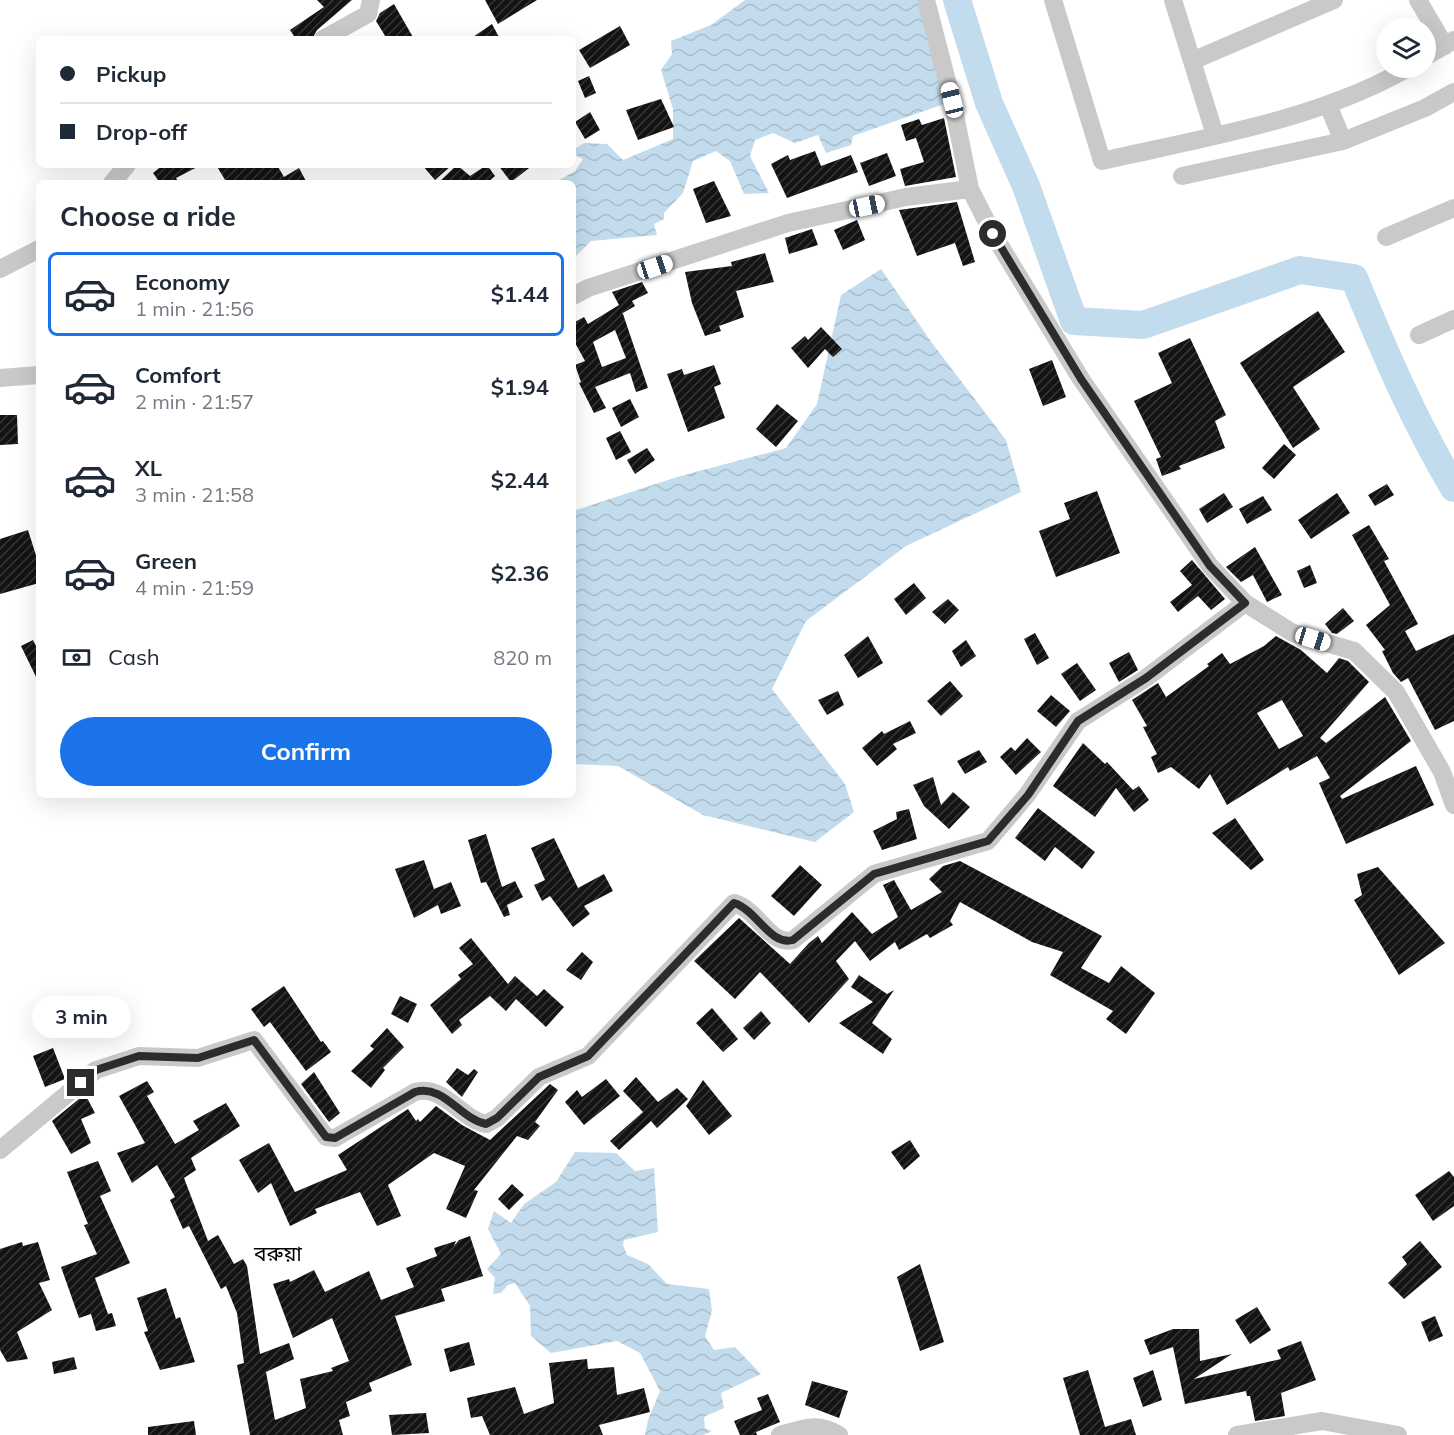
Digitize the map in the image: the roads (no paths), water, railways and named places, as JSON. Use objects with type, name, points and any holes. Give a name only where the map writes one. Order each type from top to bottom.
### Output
[{"type":"street","points":[[328,36],[368,14],[370,0]]},
{"type":"street","points":[[926,0],[952,100],[970,189],[993,234],[1081,379],[1210,566],[1245,603],[1293,633],[1354,651],[1396,692],[1442,772],[1454,806]]},
{"type":"street","points":[[1053,0],[1102,161],[1215,135],[1328,105],[1386,78]]},
{"type":"street","points":[[1173,0],[1215,135]]},
{"type":"street","points":[[1192,61],[1334,0]]},
{"type":"street","points":[[1418,0],[1449,43],[1436,51]]},
{"type":"street","points":[[1182,176],[1343,141],[1425,108],[1454,92]]},
{"type":"street","points":[[1328,105],[1343,141]]},
{"type":"street","points":[[114,180],[124,168]]},
{"type":"street","points":[[576,294],[588,288],[788,223],[906,197],[970,189]]},
{"type":"street","points":[[1386,237],[1454,208]]},
{"type":"street","points":[[0,269],[36,251]]},
{"type":"street","points":[[1419,334],[1454,319]]},
{"type":"street","points":[[0,378],[36,375]]},
{"type":"street","points":[[0,1150],[96,1070],[139,1056],[198,1058],[254,1040],[326,1137],[335,1138],[415,1092],[425,1089],[436,1092],[476,1122],[486,1124],[497,1118],[539,1077],[588,1056],[734,903],[746,907],[778,941],[786,942],[793,940],[874,874],[988,841],[1028,795],[1078,721],[1146,678],[1245,603]]},
{"type":"street","points":[[1237,1435],[1322,1421],[1398,1435]]},
{"type":"street","points":[[780,1435],[805,1428],[826,1427],[839,1435]]},
{"type":"water","points":[[745,0],[917,0],[947,103],[853,136],[851,145],[826,153],[818,135],[795,143],[773,133],[755,140],[750,156],[769,193],[744,194],[730,161],[716,151],[693,161],[683,193],[664,213],[664,219],[654,224],[657,235],[591,241],[576,256],[576,180],[559,180],[575,171],[583,159],[576,156],[576,148],[584,143],[607,144],[623,160],[673,139],[673,109],[661,70],[672,54],[671,41],[711,25]]},
{"type":"water","points":[[881,269],[932,343],[1006,440],[1021,492],[906,546],[806,621],[772,689],[845,784],[854,812],[815,842],[703,815],[618,766],[576,764],[576,510],[677,477],[786,448],[817,404],[841,295]]},
{"type":"water","points":[[575,1152],[616,1153],[635,1171],[654,1168],[658,1232],[624,1240],[623,1245],[627,1255],[648,1264],[667,1284],[709,1289],[712,1311],[705,1336],[714,1350],[735,1347],[761,1374],[721,1393],[724,1408],[704,1417],[705,1428],[712,1431],[703,1435],[645,1435],[648,1420],[660,1391],[640,1353],[617,1341],[551,1353],[531,1336],[530,1306],[515,1283],[508,1285],[501,1293],[493,1294],[495,1278],[487,1269],[501,1254],[488,1229],[494,1211],[511,1223],[524,1204],[556,1182]]},
{"type":"waterway","points":[[957,0],[989,103],[1026,186],[1074,321],[1143,325],[1300,270],[1354,278],[1400,385],[1454,488]]},
{"type":"district","name":"বরুয়া","points":[[278,1254]]}]
